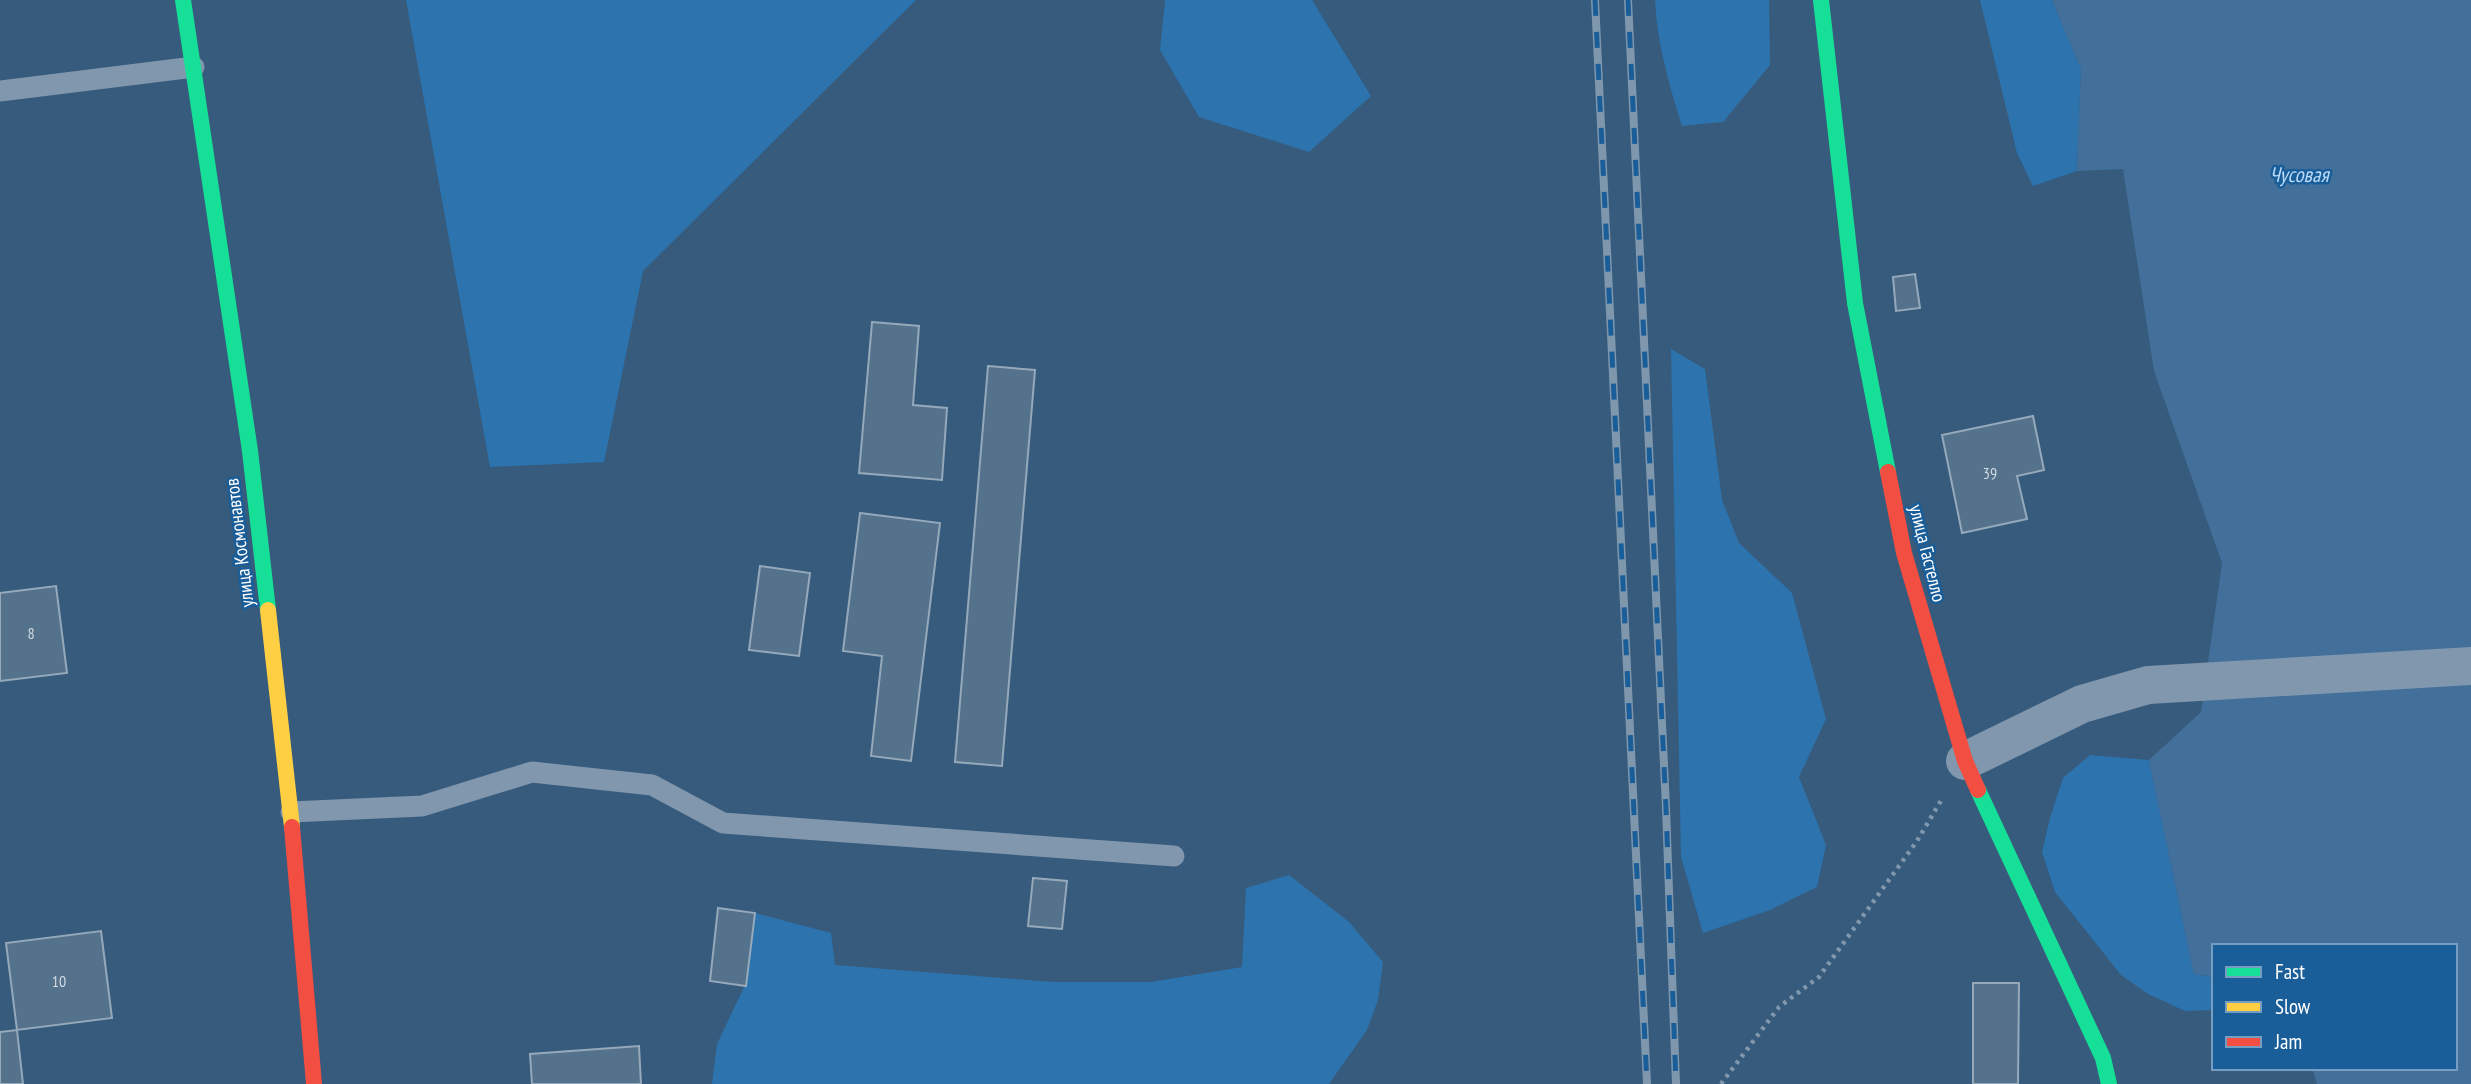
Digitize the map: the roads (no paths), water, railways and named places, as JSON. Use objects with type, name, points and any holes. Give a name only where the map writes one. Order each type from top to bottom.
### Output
[{"type":"street","name":"улица Космонавтов","points":[[183,0],[250,451],[291,812],[314,1084]]},
{"type":"street","name":"улица Гастелло","points":[[1821,0],[1857,316],[1904,553],[1965,761],[2102,1058],[2109,1084]]},
{"type":"street","points":[[1965,761],[2082,705],[2148,685],[2471,666]]},
{"type":"lane","points":[[0,91],[194,67]]},
{"type":"lane","points":[[291,812],[422,806],[532,772],[652,785],[723,822],[1174,856]]},
{"type":"water","name":"Чусовая","points":[[2052,0],[2471,0],[2471,1084],[2317,1084],[2313,1070],[2457,1070],[2457,944],[2212,944],[2212,977],[2194,974],[2149,760],[2201,712],[2222,563],[2154,371],[2123,169],[2077,171],[2081,69]]},
{"type":"railway","points":[[1595,0],[1647,1084]]},
{"type":"railway","points":[[1628,0],[1666,808],[1676,1084]]}]
